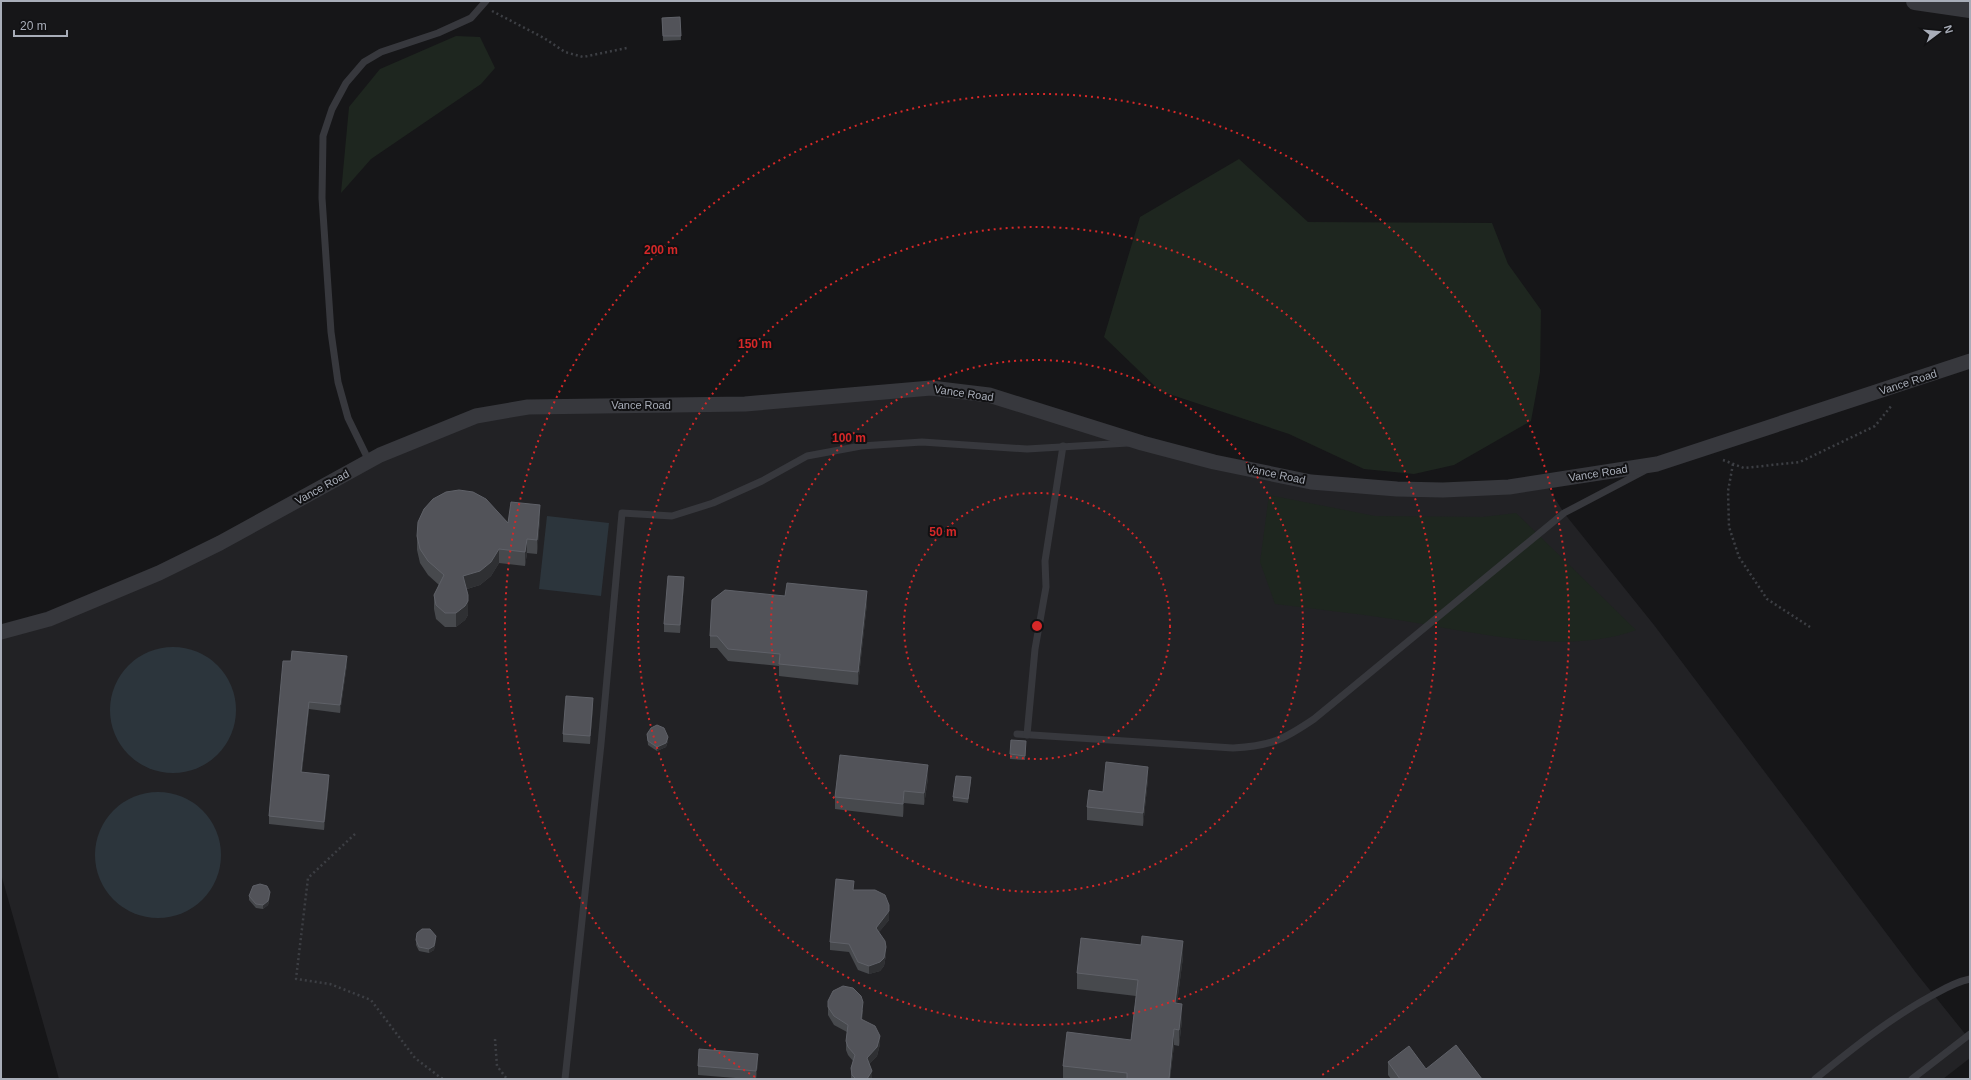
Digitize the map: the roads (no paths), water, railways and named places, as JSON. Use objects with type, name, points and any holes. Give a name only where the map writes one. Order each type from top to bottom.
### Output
[{"type":"street","points":[[1915,1],[1970,9]]},
{"type":"street","name":"Vance Road","points":[[1,632],[49,619],[159,573],[220,544],[369,461],[476,416],[528,407],[745,404],[931,388],[989,395],[1142,442],[1214,462],[1311,482],[1397,489],[1444,490],[1509,487],[1657,464],[1970,362]]},
{"type":"lane","points":[[369,461],[348,418],[338,382],[331,332],[322,198],[323,136],[332,109],[346,83],[364,62],[382,52],[438,33],[471,18],[484,3]]},
{"type":"lane","points":[[565,1079],[601,744],[622,513],[672,516],[712,502],[762,481],[807,456],[861,446],[922,442],[1026,449],[1142,442]]},
{"type":"lane","points":[[1027,734],[1035,649],[1046,587],[1045,561],[1063,446]]},
{"type":"lane","points":[[1017,734],[1233,748],[1260,747],[1288,737],[1314,719],[1564,513],[1657,464]]},
{"type":"lane","points":[[1815,1079],[1870,1035],[1909,1008],[1958,982],[1970,979]]},
{"type":"lane","points":[[1912,1079],[1970,1034]]}]
